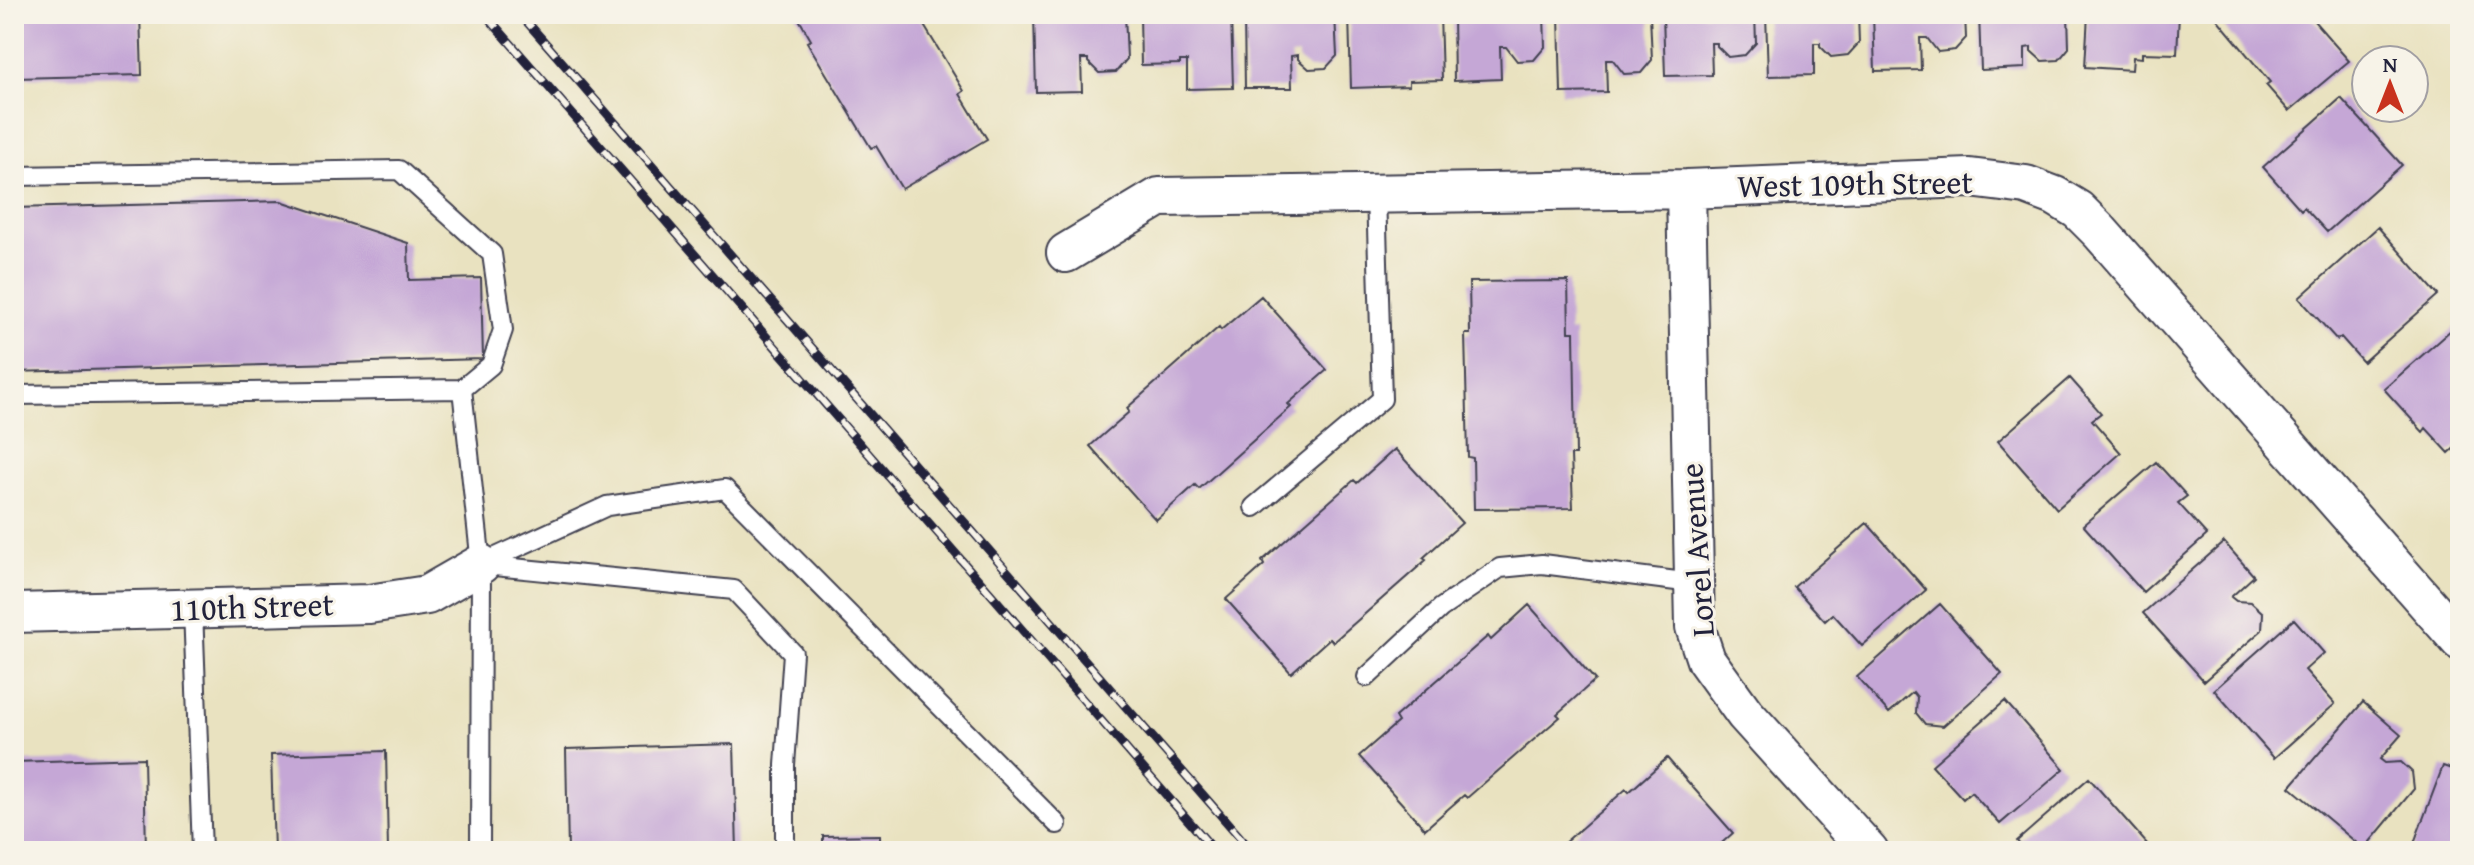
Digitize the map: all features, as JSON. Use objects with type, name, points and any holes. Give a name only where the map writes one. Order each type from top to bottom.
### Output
[{"type":"street","name":"West 109th Street","points":[[1066,253],[1159,197],[1686,189],[1970,178],[2026,185],[2055,196],[2078,210],[2100,232],[2460,641]]},
{"type":"street","name":"Lorel Avenue","points":[[1686,189],[1695,627],[1706,660],[1745,714],[1869,851]]},
{"type":"street","name":"110th Street","points":[[14,613],[369,604],[427,595],[481,564]]},
{"type":"lane","points":[[14,176],[399,170],[492,254],[503,330],[491,365],[462,389],[14,395]]},
{"type":"lane","points":[[1254,507],[1382,399],[1376,193]]},
{"type":"lane","points":[[462,389],[481,564],[480,851]]},
{"type":"lane","points":[[481,564],[607,506],[725,489],[1057,824]]},
{"type":"lane","points":[[481,564],[734,590],[793,653],[785,765],[785,851]]},
{"type":"lane","points":[[1367,677],[1441,608],[1500,568],[1542,564],[1692,583]]},
{"type":"lane","points":[[193,609],[202,851]]},
{"type":"building","points":[[14,14],[140,14],[142,75],[14,78]]},
{"type":"building","points":[[796,14],[917,14],[964,91],[960,94],[987,139],[902,189],[876,146],[871,148],[807,42],[811,40]]},
{"type":"building","points":[[1034,14],[1125,14],[1127,59],[1116,72],[1099,73],[1088,59],[1081,59],[1082,91],[1036,92]]},
{"type":"building","points":[[1140,14],[1231,14],[1233,88],[1187,89],[1187,61],[1141,65]]},
{"type":"building","points":[[1244,14],[1335,14],[1337,56],[1326,68],[1309,69],[1298,59],[1298,55],[1291,56],[1292,88],[1245,88]]},
{"type":"building","points":[[1349,14],[1440,14],[1442,80],[1409,81],[1409,86],[1351,88]]},
{"type":"building","points":[[1453,14],[1544,14],[1545,47],[1534,60],[1517,61],[1506,47],[1500,47],[1501,79],[1454,81]]},
{"type":"building","points":[[1559,14],[1650,14],[1652,60],[1641,73],[1624,74],[1613,60],[1606,60],[1607,92],[1561,93]]},
{"type":"building","points":[[1663,14],[1755,14],[1756,43],[1745,55],[1728,57],[1717,43],[1711,43],[1712,75],[1665,76]]},
{"type":"building","points":[[1766,14],[1858,14],[1859,43],[1848,55],[1831,57],[1820,43],[1814,43],[1814,75],[1768,76]]},
{"type":"building","points":[[1873,14],[1965,14],[1966,38],[1955,50],[1938,52],[1927,38],[1920,38],[1921,70],[1875,71]]},
{"type":"building","points":[[1979,14],[2068,14],[2069,48],[2059,60],[2042,61],[2031,51],[2031,47],[2025,48],[2025,68],[1981,70]]},
{"type":"building","points":[[2088,14],[2179,14],[2177,54],[2142,53],[2142,58],[2133,57],[2132,70],[2085,67]]},
{"type":"building","points":[[2213,14],[2308,14],[2349,61],[2289,111],[2266,85],[2270,82]]},
{"type":"building","points":[[2341,98],[2350,108],[2350,124],[2365,124],[2402,165],[2327,232],[2304,207],[2301,210],[2263,167]]},
{"type":"building","points":[[281,201],[408,243],[409,280],[481,278],[483,359],[14,372],[14,208]]},
{"type":"building","points":[[2378,227],[2438,295],[2363,362],[2341,337],[2337,340],[2299,298]]},
{"type":"building","points":[[1568,281],[1569,332],[1574,332],[1576,455],[1571,455],[1573,508],[1474,509],[1473,458],[1468,457],[1465,334],[1470,334],[1469,282]]},
{"type":"building","points":[[1261,296],[1327,370],[1288,404],[1291,407],[1199,489],[1195,485],[1156,520],[1090,446],[1129,412],[1127,408],[1219,327],[1221,330]]},
{"type":"building","points":[[2460,322],[2460,443],[2449,453],[2426,428],[2423,432],[2384,389]]},
{"type":"building","points":[[2070,378],[2101,413],[2092,420],[2121,453],[2057,509],[1998,441]]},
{"type":"building","points":[[1395,449],[1462,523],[1423,558],[1426,560],[1333,642],[1330,638],[1291,673],[1226,599],[1264,565],[1262,561],[1354,480],[1357,483]]},
{"type":"building","points":[[2156,462],[2187,496],[2178,503],[2207,535],[2143,592],[2083,525]]},
{"type":"building","points":[[1867,523],[1926,590],[1862,646],[1833,614],[1825,621],[1794,587]]},
{"type":"building","points":[[2224,542],[2254,576],[2231,597],[2236,601],[2251,602],[2263,613],[2262,630],[2204,681],[2143,613]]},
{"type":"building","points":[[1940,604],[2002,674],[1943,726],[1925,724],[1916,713],[1917,697],[1913,692],[1889,713],[1857,677]]},
{"type":"building","points":[[1529,605],[1595,680],[1557,714],[1560,717],[1467,798],[1464,795],[1425,829],[1359,756],[1398,722],[1395,717],[1488,636],[1491,640]]},
{"type":"building","points":[[2294,619],[2324,653],[2305,670],[2335,704],[2274,758],[2214,690]]},
{"type":"building","points":[[2005,701],[2064,769],[2000,824],[1971,792],[1963,799],[1932,765]]},
{"type":"building","points":[[2363,702],[2401,735],[2380,759],[2385,763],[2401,762],[2412,772],[2414,789],[2364,849],[2290,787]]},
{"type":"building","points":[[734,744],[737,851],[568,851],[566,749]]},
{"type":"building","points":[[386,751],[388,851],[274,851],[271,755]]},
{"type":"building","points":[[144,758],[146,851],[14,851],[14,762]]},
{"type":"building","points":[[1667,758],[1733,833],[1713,851],[1555,851],[1626,789],[1629,792]]},
{"type":"building","points":[[2443,766],[2460,772],[2460,851],[2411,851]]},
{"type":"building","points":[[2089,778],[2148,845],[2141,851],[2025,851],[2017,841]]},
{"type":"building","points":[[880,835],[880,851],[823,851],[823,836]]},
{"type":"railway","points":[[485,14],[1215,851]]},
{"type":"railway","points":[[520,14],[1252,851]]}]
